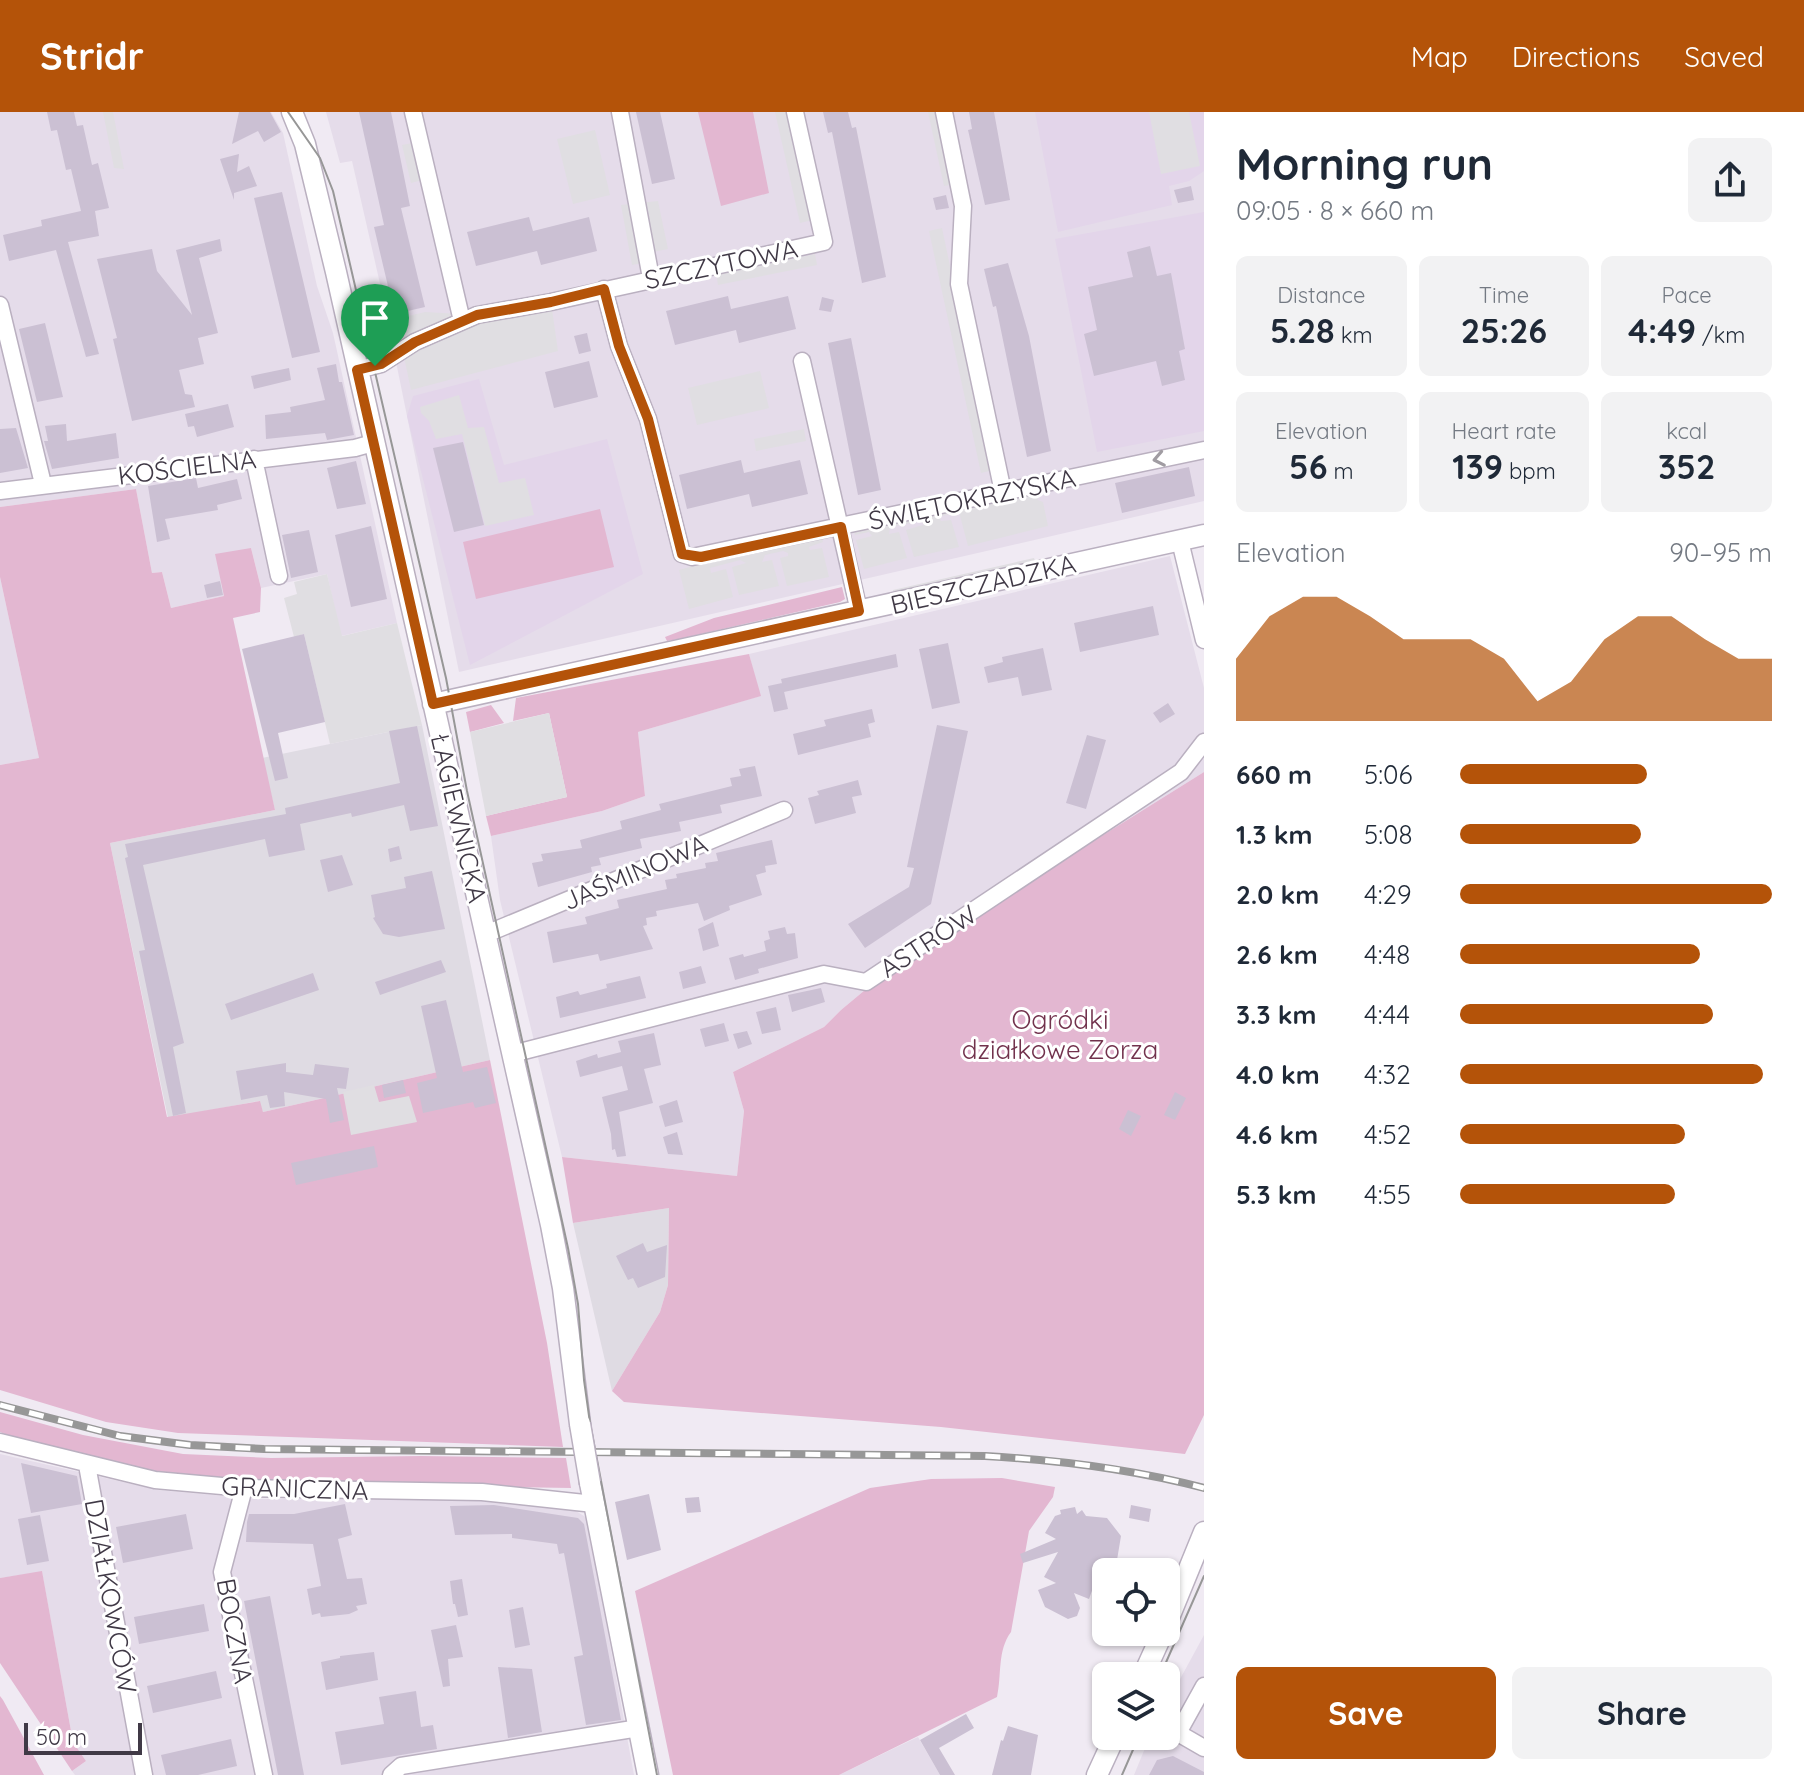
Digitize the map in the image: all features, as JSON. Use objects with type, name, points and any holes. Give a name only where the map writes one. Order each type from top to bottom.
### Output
[{"type":"street","name":"ŁAGIEWNICKA","points":[[292,112],[312,171],[557,1255],[592,1494],[648,1775]]},
{"type":"street","points":[[413,112],[462,321]]},
{"type":"street","points":[[620,112],[651,278]]},
{"type":"street","name":"SZCZYTOWA","points":[[357,370],[381,364],[415,342],[477,315],[551,302],[824,242],[795,112]]},
{"type":"street","points":[[944,112],[963,206],[959,284],[1003,492]]},
{"type":"street","name":"ŚWIĘTOKRZYSKA","points":[[604,289],[619,346],[648,419],[682,554],[701,557],[1204,450]]},
{"type":"street","points":[[0,305],[43,484]]},
{"type":"street","points":[[802,361],[859,611]]},
{"type":"street","name":"KOŚCIELNA","points":[[0,491],[373,443]]},
{"type":"street","points":[[254,459],[279,576]]},
{"type":"street","name":"BIESZCZADZKA","points":[[433,704],[1204,535]]},
{"type":"street","points":[[1180,541],[1204,640]]},
{"type":"street","name":"ASTRÓW","points":[[512,1054],[824,974],[866,982],[1181,772],[1204,742]]},
{"type":"street","name":"JAŚMINOWA","points":[[486,934],[784,810]]},
{"type":"street","name":"GRANICZNA","points":[[0,1442],[155,1480],[244,1488],[592,1494]]},
{"type":"street","name":"DZIAŁKOWCÓW","points":[[87,1465],[144,1775]]},
{"type":"street","name":"BOCZNA","points":[[244,1488],[222,1572],[261,1775]]},
{"type":"street","points":[[1180,1591],[1204,1532]]},
{"type":"street","points":[[1204,1686],[1178,1733],[1204,1748]]},
{"type":"street","points":[[391,1775],[401,1766],[639,1728]]},
{"type":"street","points":[[1097,1775],[1109,1750]]},
{"type":"shaded area","points":[[0,112],[271,112],[283,133],[317,286],[333,333],[397,623],[341,636],[327,574],[261,588],[251,548],[224,596],[171,608],[162,572],[152,573],[136,489],[0,507]]},
{"type":"shaded area","points":[[103,112],[113,112],[124,169],[114,168]]},
{"type":"shaded area","points":[[326,112],[1204,112],[1204,501],[459,672],[352,161],[340,163]]},
{"type":"shaded area","points":[[775,112],[787,112],[812,220],[800,223]]},
{"type":"shaded area","points":[[928,112],[940,112],[956,184],[944,186]]},
{"type":"shaded area","points":[[1035,112],[1204,112],[1204,171],[1189,181],[1169,186],[1172,205],[1058,232]]},
{"type":"shaded area","points":[[1149,112],[1189,112],[1200,166],[1161,174]]},
{"type":"shaded area","points":[[595,130],[610,195],[573,204],[557,139]]},
{"type":"shaded area","points":[[413,143],[422,180],[411,183],[402,145]]},
{"type":"shaded area","points":[[658,201],[668,249],[648,253],[649,262],[632,265],[621,205]]},
{"type":"shaded area","points":[[1204,212],[1204,431],[1097,452],[1055,239]]},
{"type":"shaded area","points":[[942,228],[993,470],[981,473],[929,231]]},
{"type":"shaded area","points":[[815,254],[817,265],[718,285],[716,273]]},
{"type":"shaded area","points":[[551,302],[558,351],[411,390],[396,319],[425,312],[477,315]]},
{"type":"shaded area","points":[[760,371],[769,408],[697,425],[688,388]]},
{"type":"shaded area","points":[[479,379],[504,465],[607,439],[643,574],[470,665],[407,416],[413,396]]},
{"type":"shaded area","points":[[459,395],[468,428],[484,427],[499,483],[525,478],[534,515],[485,526],[462,434],[436,439],[429,421],[421,413],[420,407]]},
{"type":"shaded area","points":[[804,429],[806,441],[756,451],[754,439]]},
{"type":"shaded area","points":[[1035,485],[1038,500],[1043,502],[1048,526],[968,546],[959,512],[940,519],[951,520],[959,547],[914,557],[906,530],[923,523],[890,527],[889,534],[899,532],[907,558],[864,569],[856,540],[872,536],[869,532],[855,535],[852,524]]},
{"type":"shaded area","points":[[820,531],[823,542],[809,547],[810,550],[822,548],[829,577],[787,586],[780,558],[788,556],[788,553],[783,551],[765,555],[762,562],[772,560],[779,586],[739,595],[732,567],[746,563],[740,560],[710,568],[711,573],[726,569],[733,597],[689,609],[679,570],[690,567],[682,554]]},
{"type":"shaded area","points":[[1170,556],[1204,688],[1204,772],[895,965],[824,1027],[733,1072],[744,1111],[737,1176],[562,1157],[500,900],[491,836],[602,811],[645,796],[638,732],[760,696],[749,654]]},
{"type":"shaded area","points":[[1034,558],[1036,564],[894,596],[893,590]]},
{"type":"shaded area","points":[[327,574],[342,636],[397,623],[422,725],[330,744],[304,634],[294,637],[284,598],[297,594],[294,582]]},
{"type":"shaded area","points":[[0,577],[39,758],[0,765]]},
{"type":"shaded area","points":[[549,713],[567,797],[486,816],[470,732]]},
{"type":"shaded area","points":[[422,725],[490,1060],[263,1112],[259,1101],[168,1118],[110,843],[275,810],[262,758]]},
{"type":"shaded area","points":[[374,1085],[379,1102],[409,1096],[417,1122],[351,1135],[343,1092]]},
{"type":"shaded area","points":[[669,1208],[668,1285],[660,1312],[612,1391],[573,1223]]},
{"type":"shaded area","points":[[0,1454],[158,1490],[260,1499],[483,1499],[576,1511],[587,1518],[634,1775],[75,1775],[72,1771],[86,1761],[73,1742],[42,1572],[0,1578]]},
{"type":"shaded area","points":[[1204,1635],[1204,1775],[1134,1775],[1144,1750],[1180,1750],[1180,1679]]},
{"type":"shaded area","points":[[918,1737],[940,1775],[839,1775],[899,1746]]},
{"type":"green space","points":[[698,112],[753,112],[769,193],[721,206]]},
{"type":"green space","points":[[136,489],[152,573],[162,572],[171,608],[224,596],[215,554],[251,548],[261,588],[260,612],[233,618],[275,810],[110,843],[167,1117],[260,1101],[263,1112],[490,1060],[547,1343],[563,1447],[178,1433],[106,1422],[0,1390],[0,765],[39,758],[0,577],[0,507]]},
{"type":"green space","points":[[600,509],[614,567],[476,599],[463,542]]},
{"type":"green space","points":[[842,587],[845,599],[840,602],[679,639],[667,641],[665,637],[714,618]]},
{"type":"green space","points":[[749,654],[761,696],[638,732],[645,796],[602,811],[491,836],[486,816],[567,797],[549,713],[513,721],[516,698]]},
{"type":"green space","points":[[491,705],[504,723],[470,732],[466,712]]},
{"type":"green space","name":"Ogródki działkowe Zorza","points":[[1204,772],[1204,1415],[1185,1454],[941,1427],[624,1402],[612,1391],[660,1312],[668,1285],[669,1208],[573,1223],[562,1157],[737,1176],[744,1111],[733,1072],[824,1027],[895,965]]},
{"type":"green space","points":[[0,1412],[83,1435],[183,1454],[271,1458],[566,1458],[571,1488],[288,1483],[138,1471],[0,1432]]},
{"type":"green space","points":[[1002,1478],[1055,1487],[1053,1497],[1029,1531],[1011,1632],[1002,1655],[997,1697],[839,1775],[673,1775],[635,1591],[870,1488],[931,1479]]},
{"type":"green space","points":[[42,1571],[73,1742],[86,1761],[72,1771],[0,1663],[0,1578]]},
{"type":"green space","points":[[0,1696],[3,1700],[44,1775],[0,1775]]},
{"type":"building","points":[[47,112],[74,112],[77,126],[83,125],[92,165],[98,163],[109,208],[95,211],[99,236],[68,242],[99,354],[86,357],[56,250],[9,261],[3,235],[42,226],[41,220],[81,211],[71,169],[66,170],[57,130],[51,131]]},
{"type":"building","points":[[239,112],[270,112],[281,132],[264,142],[258,131],[232,144]]},
{"type":"building","points":[[359,112],[391,112],[410,206],[401,208],[425,307],[395,314],[387,303],[391,299],[374,227],[384,225]]},
{"type":"building","points":[[636,112],[660,112],[675,179],[652,184]]},
{"type":"building","points":[[823,112],[848,112],[852,128],[856,127],[886,277],[862,283],[832,132],[828,133]]},
{"type":"building","points":[[969,112],[994,112],[1010,200],[985,205],[968,130],[972,129]]},
{"type":"building","points":[[239,154],[237,172],[249,166],[257,186],[234,193],[234,200],[220,159]]},
{"type":"building","points":[[1191,186],[1194,200],[1178,203],[1174,190]]},
{"type":"building","points":[[282,192],[320,352],[292,358],[254,198]]},
{"type":"building","points":[[946,195],[949,208],[936,210],[933,198]]},
{"type":"building","points":[[529,217],[533,231],[589,217],[597,251],[541,265],[537,251],[476,266],[467,232]]},
{"type":"building","points":[[220,239],[222,251],[199,258],[218,333],[198,338],[204,364],[179,370],[185,394],[192,395],[195,407],[132,421],[113,339],[117,338],[97,259],[152,249],[157,271],[192,315],[176,250]]},
{"type":"building","points":[[1150,246],[1157,276],[1171,273],[1185,349],[1179,351],[1185,380],[1162,386],[1156,361],[1094,376],[1084,334],[1097,330],[1088,287],[1133,277],[1127,252]]},
{"type":"building","points":[[1008,263],[1029,336],[1051,451],[1027,457],[996,306],[993,307],[984,269]]},
{"type":"building","points":[[728,296],[731,309],[788,296],[796,329],[739,343],[736,330],[675,345],[666,311]]},
{"type":"building","points":[[822,297],[834,300],[831,312],[819,310]]},
{"type":"building","points":[[45,323],[63,397],[37,402],[19,329]]},
{"type":"building","points":[[587,333],[591,351],[579,354],[574,336]]},
{"type":"building","points":[[851,338],[881,490],[858,495],[828,343]]},
{"type":"building","points":[[589,361],[598,397],[554,408],[545,372]]},
{"type":"building","points":[[336,364],[354,435],[327,440],[325,433],[266,439],[265,415],[291,412],[290,407],[325,400],[317,368]]},
{"type":"building","points":[[289,368],[291,380],[254,389],[251,376]]},
{"type":"building","points":[[228,404],[234,427],[197,437],[194,426],[188,427],[185,414]]},
{"type":"building","points":[[66,424],[67,441],[116,433],[119,458],[52,469],[44,441],[48,441],[45,426]]},
{"type":"building","points":[[16,428],[28,468],[0,473],[0,429]]},
{"type":"building","points":[[463,442],[484,525],[454,532],[433,448]]},
{"type":"building","points":[[741,460],[744,473],[800,460],[808,494],[752,507],[749,494],[687,509],[679,475]]},
{"type":"building","points":[[356,461],[366,504],[337,509],[327,468]]},
{"type":"building","points":[[1189,467],[1195,496],[1122,513],[1115,483]]},
{"type":"building","points":[[196,478],[198,488],[237,479],[242,499],[217,505],[218,510],[165,519],[170,539],[157,542],[148,486]]},
{"type":"building","points":[[371,526],[387,599],[351,607],[335,535]]},
{"type":"building","points":[[309,530],[318,572],[291,578],[282,535]]},
{"type":"building","points":[[220,581],[223,595],[207,598],[204,585]]},
{"type":"building","points":[[1153,606],[1159,635],[1080,652],[1074,623]]},
{"type":"building","points":[[304,634],[325,722],[278,733],[288,778],[275,781],[242,649]]},
{"type":"building","points":[[948,643],[960,703],[932,709],[919,649]]},
{"type":"building","points":[[1043,648],[1052,690],[1022,696],[1018,677],[988,683],[984,667],[1003,662],[1002,657]]},
{"type":"building","points":[[896,654],[898,667],[784,692],[781,679]]},
{"type":"building","points":[[782,683],[788,709],[774,712],[768,686]]},
{"type":"building","points":[[1168,703],[1175,714],[1160,723],[1153,713]]},
{"type":"building","points":[[872,709],[875,722],[868,724],[871,737],[798,755],[793,734],[826,726],[824,720]]},
{"type":"building","points":[[937,725],[968,731],[931,904],[865,948],[848,924],[909,887],[914,868],[907,867]]},
{"type":"building","points":[[417,726],[438,826],[410,831],[404,805],[352,817],[351,813],[300,824],[305,850],[269,857],[265,839],[143,865],[184,1043],[173,1047],[186,1113],[173,1116],[139,951],[145,950],[125,858],[128,857],[125,844],[286,814],[285,808],[400,783],[389,731]]},
{"type":"building","points":[[1087,735],[1106,740],[1086,809],[1066,803]]},
{"type":"building","points":[[755,766],[762,796],[720,805],[722,813],[679,822],[681,831],[640,839],[642,848],[599,858],[601,865],[591,867],[592,872],[538,887],[532,863],[543,861],[541,854],[582,848],[580,840],[622,829],[620,821],[661,810],[659,804],[732,786],[730,778],[741,776],[739,769]]},
{"type":"building","points":[[858,780],[862,795],[852,797],[856,813],[815,824],[808,798],[819,795],[817,791]]},
{"type":"building","points":[[772,840],[777,864],[765,866],[766,872],[756,875],[762,895],[729,906],[730,910],[704,921],[698,903],[656,911],[657,916],[646,918],[647,925],[643,926],[653,949],[600,961],[598,954],[553,963],[547,932],[587,924],[585,917],[619,908],[617,900],[667,889],[665,880],[677,878],[676,874],[706,868],[705,863],[718,861],[716,853]]},
{"type":"building","points":[[399,846],[402,859],[390,862],[388,849]]},
{"type":"building","points":[[342,855],[353,885],[328,892],[320,860]]},
{"type":"building","points":[[432,871],[445,929],[399,937],[383,934],[373,918],[371,895],[406,888],[404,877]]},
{"type":"building","points":[[713,922],[719,946],[703,951],[698,929]]},
{"type":"building","points":[[785,927],[787,934],[795,933],[798,958],[758,969],[759,973],[735,980],[729,958],[766,951],[764,941],[770,939],[768,931]]},
{"type":"building","points":[[441,960],[446,972],[380,995],[375,982]]},
{"type":"building","points":[[701,966],[706,983],[683,989],[679,972]]},
{"type":"building","points":[[313,973],[319,990],[231,1020],[225,1004]]},
{"type":"building","points":[[640,976],[646,998],[560,1018],[556,997],[578,991],[580,995],[607,988],[606,984]]},
{"type":"building","points":[[821,988],[825,1002],[792,1012],[788,995]]},
{"type":"building","points":[[446,1000],[463,1072],[487,1067],[496,1103],[475,1108],[473,1102],[423,1113],[417,1083],[437,1078],[421,1006]]},
{"type":"building","points":[[776,1007],[781,1030],[762,1034],[756,1012]]},
{"type":"building","points":[[724,1023],[729,1041],[705,1047],[700,1029]]},
{"type":"building","points":[[747,1031],[752,1044],[738,1049],[733,1034]]},
{"type":"building","points":[[654,1033],[661,1065],[644,1069],[653,1103],[619,1112],[626,1156],[617,1157],[615,1149],[612,1150],[602,1097],[628,1090],[622,1066],[580,1077],[576,1061],[597,1054],[598,1058],[621,1052],[618,1041]]},
{"type":"building","points":[[286,1063],[286,1072],[313,1075],[315,1064],[349,1068],[346,1089],[337,1088],[344,1120],[330,1123],[326,1099],[284,1092],[285,1106],[270,1108],[267,1095],[241,1100],[236,1071]]},
{"type":"building","points":[[403,1080],[406,1093],[384,1098],[382,1085]]},
{"type":"building","points":[[1175,1092],[1186,1098],[1175,1120],[1164,1115]]},
{"type":"building","points":[[677,1100],[683,1122],[665,1127],[659,1106]]},
{"type":"building","points":[[1128,1110],[1141,1116],[1131,1136],[1119,1129]]},
{"type":"building","points":[[677,1132],[683,1155],[668,1154],[663,1137]]},
{"type":"building","points":[[374,1146],[378,1167],[296,1185],[291,1163]]},
{"type":"building","points":[[643,1243],[647,1252],[667,1245],[665,1277],[638,1288],[633,1278],[628,1280],[616,1256]]},
{"type":"building","points":[[21,1463],[77,1476],[82,1504],[31,1513]]},
{"type":"building","points":[[649,1494],[661,1550],[627,1560],[615,1502]]},
{"type":"building","points":[[699,1497],[701,1512],[687,1513],[685,1498]]},
{"type":"building","points":[[345,1504],[352,1535],[338,1539],[347,1579],[362,1578],[367,1604],[356,1606],[358,1610],[349,1614],[312,1615],[307,1589],[321,1586],[313,1544],[246,1542],[249,1514],[294,1514]]},
{"type":"building","points":[[494,1505],[578,1518],[584,1524],[621,1720],[586,1725],[574,1657],[583,1655],[564,1553],[559,1554],[557,1544],[512,1538],[512,1534],[455,1535],[450,1506]]},
{"type":"building","points":[[1131,1505],[1151,1509],[1149,1522],[1129,1518]]},
{"type":"building","points":[[1075,1507],[1077,1514],[1082,1510],[1086,1516],[1107,1518],[1121,1536],[1117,1558],[1092,1558],[1089,1599],[1074,1593],[1080,1608],[1077,1616],[1068,1619],[1045,1607],[1038,1590],[1056,1583],[1044,1577],[1058,1552],[1023,1563],[1020,1554],[1056,1539],[1045,1533],[1055,1516],[1061,1514],[1060,1510]]},
{"type":"building","points":[[186,1514],[193,1549],[123,1563],[116,1527]]},
{"type":"building","points":[[40,1515],[49,1561],[27,1565],[18,1519]]},
{"type":"building","points":[[462,1579],[468,1615],[458,1617],[450,1581]]},
{"type":"building","points":[[270,1596],[304,1775],[278,1775],[244,1601]]},
{"type":"building","points":[[204,1604],[209,1631],[139,1644],[134,1617]]},
{"type":"building","points":[[523,1607],[530,1645],[515,1648],[509,1610]]},
{"type":"building","points":[[456,1625],[463,1657],[448,1659],[450,1686],[443,1687],[431,1630]]},
{"type":"building","points":[[374,1652],[378,1680],[326,1690],[321,1662]]},
{"type":"building","points":[[498,1667],[532,1669],[542,1732],[508,1738]]},
{"type":"building","points":[[216,1671],[222,1698],[153,1713],[147,1686]]},
{"type":"building","points":[[416,1691],[421,1727],[433,1725],[437,1749],[341,1765],[335,1732],[384,1724],[379,1697]]},
{"type":"building","points":[[966,1714],[974,1728],[939,1748],[955,1775],[940,1775],[920,1740]]},
{"type":"building","points":[[1008,1726],[1038,1735],[1031,1775],[992,1775]]},
{"type":"building","points":[[231,1739],[237,1766],[198,1775],[166,1775],[161,1755]]},
{"type":"building","points":[[1173,1756],[1204,1772],[1204,1775],[1149,1775],[1157,1760]]},
{"type":"tram line","points":[[288,112],[320,158],[333,191],[446,678],[467,791],[568,1248],[578,1304],[590,1423],[657,1775]]},
{"type":"tram line","points":[[1166,1662],[1204,1576]]},
{"type":"tram line","points":[[1122,1775],[1133,1750]]},
{"type":"railway","points":[[0,1405],[120,1436],[190,1445],[264,1449],[985,1456],[1095,1466],[1204,1488]]},
{"type":"route","points":[[604,289],[619,346],[648,419],[682,554],[701,557],[841,527],[859,611],[433,704],[357,370],[375,366],[388,361],[415,342],[477,315],[604,289]]}]
